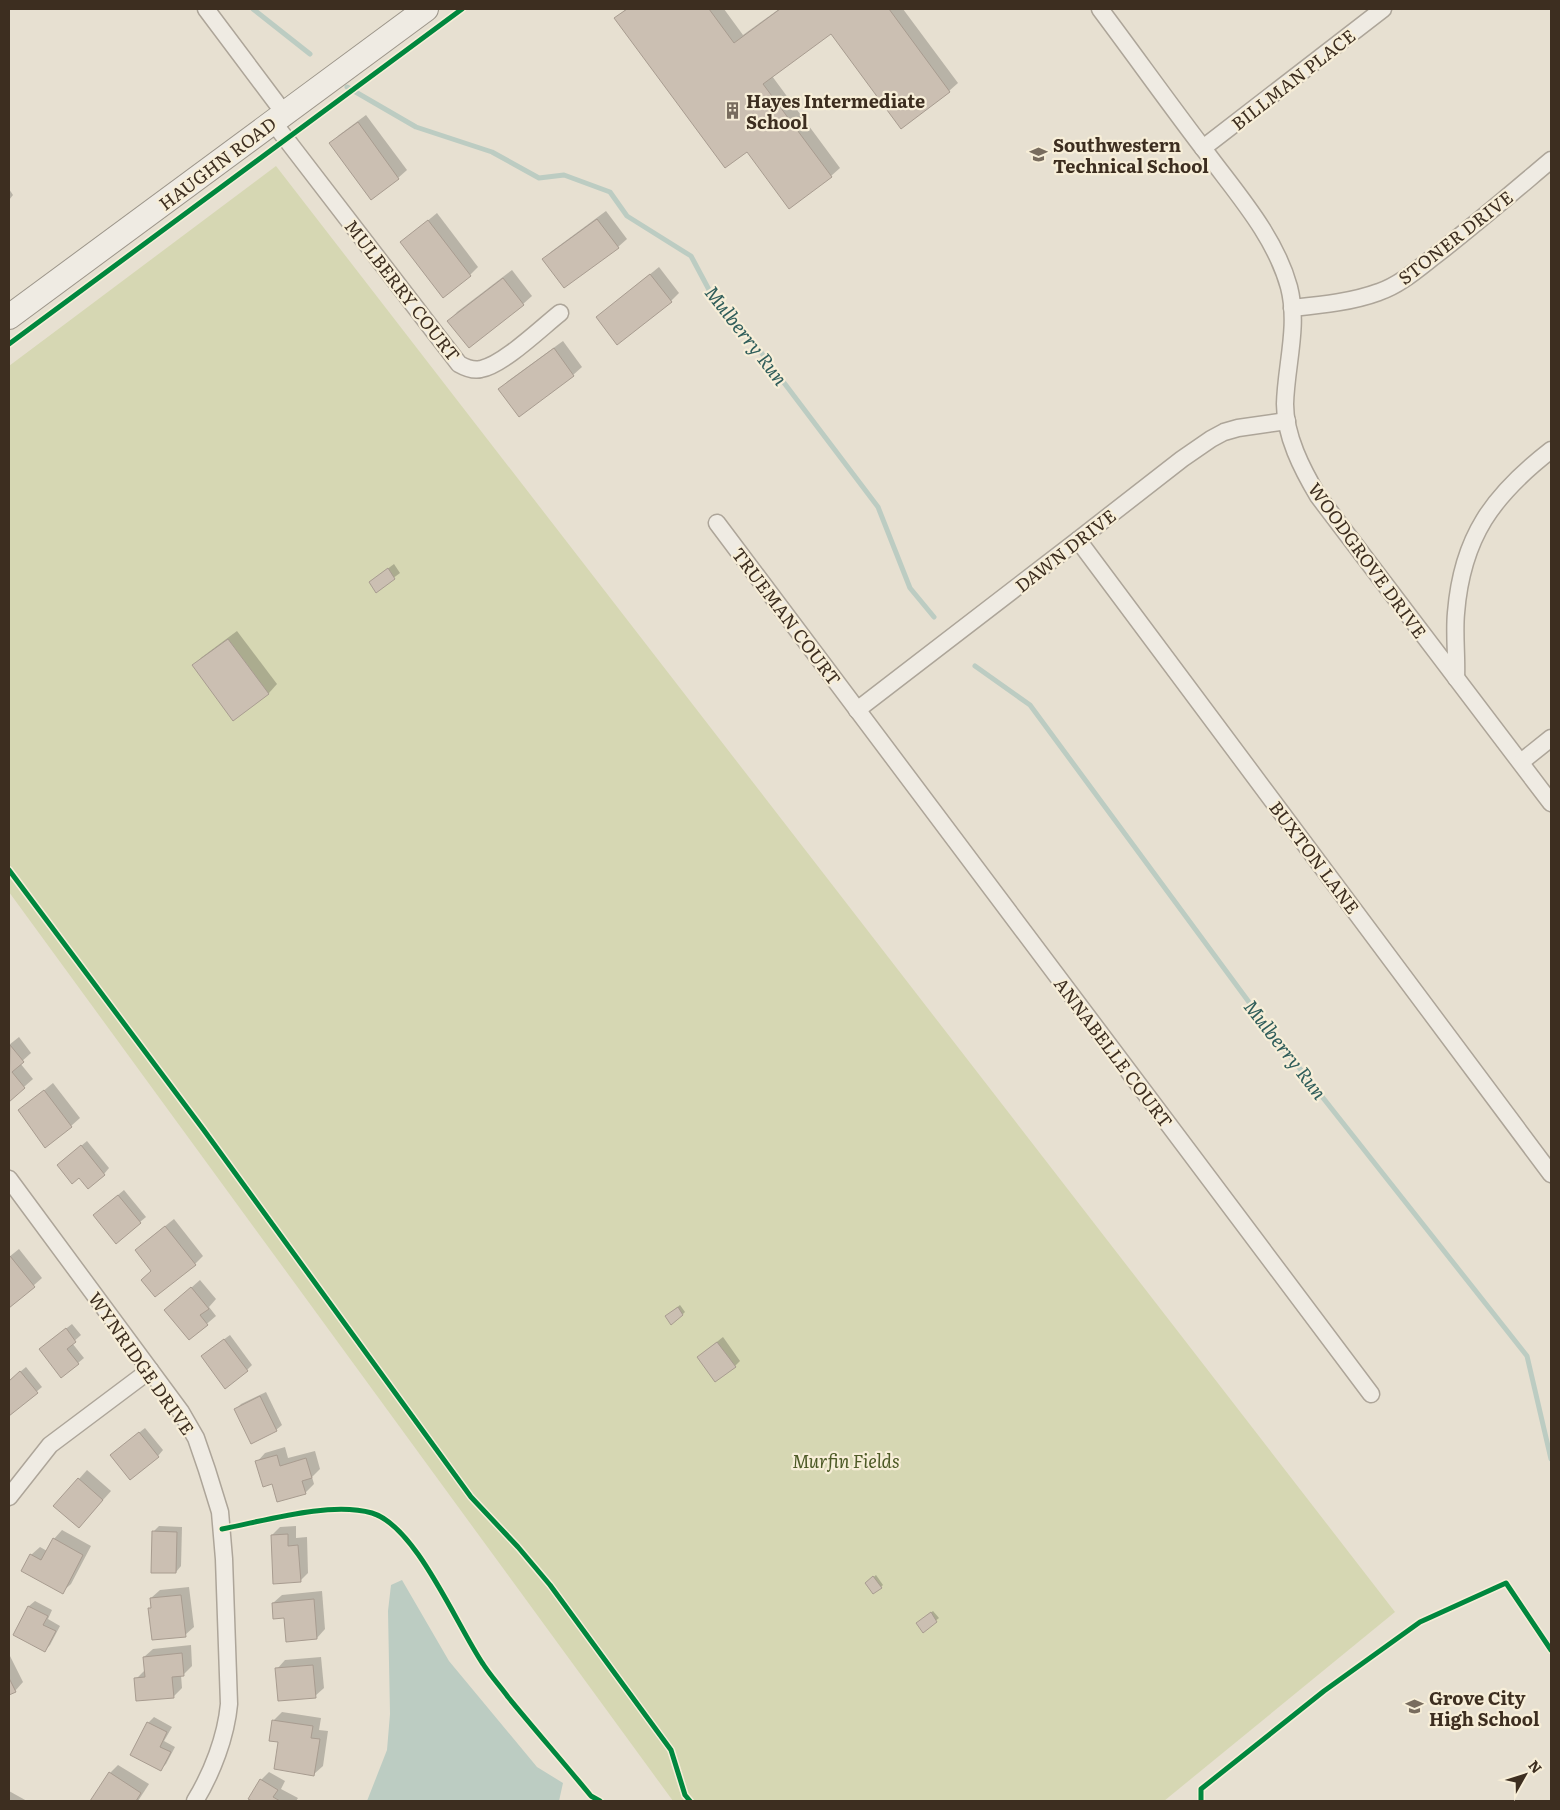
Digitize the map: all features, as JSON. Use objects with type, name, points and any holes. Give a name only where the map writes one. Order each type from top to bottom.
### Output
[{"type":"street","name":"MULBERRY COURT","points":[[206,9],[278,117],[459,364],[470,369],[481,369],[496,363],[560,313]]},
{"type":"street","name":"HAUGHN ROAD","points":[[9,317],[426,9]]},
{"type":"street","name":"WOODGROVE DRIVE","points":[[1100,9],[1253,216],[1276,253],[1289,287],[1292,308],[1293,336],[1285,405],[1292,440],[1318,496],[1551,803]]},
{"type":"street","name":"BILLMAN PLACE","points":[[1203,148],[1383,9]]},
{"type":"street","name":"STONER DRIVE","points":[[1292,308],[1320,305],[1363,296],[1380,292],[1393,285],[1414,272],[1453,242],[1551,160]]},
{"type":"street","name":"DAWN DRIVE","points":[[857,710],[1182,459],[1212,438],[1238,428],[1288,421]]},
{"type":"street","points":[[1456,678],[1456,615],[1463,569],[1470,546],[1479,527],[1506,489],[1551,450]]},
{"type":"street","name":"TRUEMAN COURT","points":[[718,523],[857,710]]},
{"type":"street","name":"BUXTON LANE","points":[[1078,540],[1551,1174]]},
{"type":"street","name":"ANNABELLE COURT","points":[[857,710],[1371,1394]]},
{"type":"street","points":[[1521,762],[1551,738]]},
{"type":"street","name":"WYNRIDGE DRIVE","points":[[9,1179],[181,1412],[196,1438],[220,1512],[224,1559],[228,1716],[219,1748],[206,1782],[195,1801]]},
{"type":"street","points":[[9,1497],[50,1445],[150,1370]]},
{"type":"green space","name":"Murfin Fields","points":[[276,166],[1395,1612],[1164,1801],[673,1801],[9,892],[9,366]]},
{"type":"shaded area","points":[[402,1580],[449,1661],[537,1767],[563,1783],[559,1801],[367,1801],[387,1750],[390,1714],[388,1611],[391,1585]]},
{"type":"building","name":"Hayes Intermediate School","points":[[627,9],[709,9],[734,43],[780,9],[889,9],[950,92],[901,129],[831,34],[763,84],[832,177],[789,209],[747,152],[725,168],[614,18]]},
{"type":"building","points":[[358,122],[399,179],[371,200],[329,143]]},
{"type":"building","points":[[597,219],[619,248],[564,288],[542,259]]},
{"type":"building","points":[[428,220],[471,276],[443,298],[400,242]]},
{"type":"building","points":[[650,274],[672,302],[617,345],[596,317]]},
{"type":"building","points":[[503,278],[524,305],[469,348],[447,321]]},
{"type":"building","points":[[554,348],[574,376],[519,417],[498,389]]},
{"type":"building","points":[[388,568],[395,579],[376,593],[369,582]]},
{"type":"building","points":[[228,639],[269,694],[233,721],[192,665]]},
{"type":"building","points":[[10,1045],[24,1062],[12,1072],[25,1088],[9,1102]]},
{"type":"building","points":[[44,1090],[72,1127],[45,1148],[18,1110]]},
{"type":"building","points":[[81,1145],[105,1175],[88,1189],[79,1178],[72,1184],[57,1165]]},
{"type":"building","points":[[118,1195],[141,1223],[116,1244],[93,1215]]},
{"type":"building","points":[[165,1226],[196,1265],[155,1297],[141,1280],[151,1271],[135,1250]]},
{"type":"building","points":[[9,1257],[35,1287],[9,1308]]},
{"type":"building","points":[[191,1287],[209,1309],[200,1315],[208,1325],[189,1340],[164,1310]]},
{"type":"building","points":[[678,1307],[683,1315],[671,1325],[665,1316]]},
{"type":"building","points":[[66,1328],[76,1342],[67,1349],[79,1364],[61,1378],[39,1349]]},
{"type":"building","points":[[224,1339],[248,1371],[225,1389],[201,1356]]},
{"type":"building","points":[[717,1342],[736,1367],[715,1382],[697,1357]]},
{"type":"building","points":[[20,1371],[38,1393],[9,1416],[9,1381]]},
{"type":"building","points":[[260,1396],[277,1431],[251,1444],[234,1409]]},
{"type":"building","points":[[139,1432],[159,1457],[130,1480],[110,1455]]},
{"type":"building","points":[[277,1455],[280,1466],[306,1458],[312,1478],[302,1481],[306,1494],[277,1502],[272,1484],[263,1487],[255,1461]]},
{"type":"building","points":[[78,1478],[103,1500],[79,1528],[53,1506]]},
{"type":"building","points":[[152,1531],[177,1532],[176,1573],[151,1573]]},
{"type":"building","points":[[288,1534],[288,1546],[298,1545],[301,1582],[273,1584],[271,1535]]},
{"type":"building","points":[[53,1538],[83,1555],[63,1594],[21,1571],[30,1554],[41,1560]]},
{"type":"building","points":[[873,1576],[882,1588],[873,1594],[865,1583]]},
{"type":"building","points":[[181,1595],[186,1637],[152,1640],[148,1608],[151,1608],[150,1598]]},
{"type":"building","points":[[314,1599],[317,1639],[286,1642],[284,1618],[273,1619],[272,1603]]},
{"type":"building","points":[[28,1606],[48,1616],[43,1625],[56,1631],[45,1652],[13,1635]]},
{"type":"building","points":[[931,1612],[937,1622],[923,1633],[916,1623]]},
{"type":"building","points":[[182,1653],[184,1676],[172,1677],[174,1698],[136,1701],[134,1678],[145,1677],[143,1657]]},
{"type":"building","points":[[313,1665],[316,1698],[278,1701],[275,1668]]},
{"type":"building","points":[[9,1678],[16,1692],[9,1695]]},
{"type":"building","points":[[272,1720],[313,1726],[311,1738],[320,1739],[314,1776],[274,1769],[278,1742],[269,1741]]},
{"type":"building","points":[[147,1722],[167,1732],[160,1747],[171,1752],[161,1771],[130,1755]]},
{"type":"building","points":[[109,1772],[141,1793],[136,1801],[90,1801]]},
{"type":"building","points":[[260,1779],[278,1790],[273,1797],[280,1801],[252,1801],[248,1799]]},
{"type":"waterway","name":"Mulberry Run","points":[[253,9],[310,54]]},
{"type":"waterway","name":"Mulberry Run","points":[[347,87],[416,127],[492,152],[539,178],[564,175],[610,192],[627,216],[691,256],[715,301],[748,335],[878,507],[910,588],[934,617]]},
{"type":"waterway","name":"Mulberry Run","points":[[975,666],[1030,705],[1271,1032],[1527,1356],[1551,1459]]},
{"type":"cycle path","points":[[9,344],[462,9]]},
{"type":"cycle path","points":[[9,870],[203,1129],[471,1497],[518,1547],[550,1585],[671,1750],[685,1795],[690,1801]]},
{"type":"cycle path","points":[[222,1529],[277,1517],[337,1509],[372,1513],[388,1522],[420,1556],[489,1672],[591,1796],[600,1801]]},
{"type":"cycle path","points":[[1201,1801],[1201,1789],[1324,1691],[1420,1622],[1506,1583],[1551,1650]]},
{"type":"place","name":"Hayes Intermediate School","points":[[732,110]]},
{"type":"place","name":"Southwestern Technical School","points":[[1039,154]]},
{"type":"place","name":"Grove City High School","points":[[1415,1707]]}]
